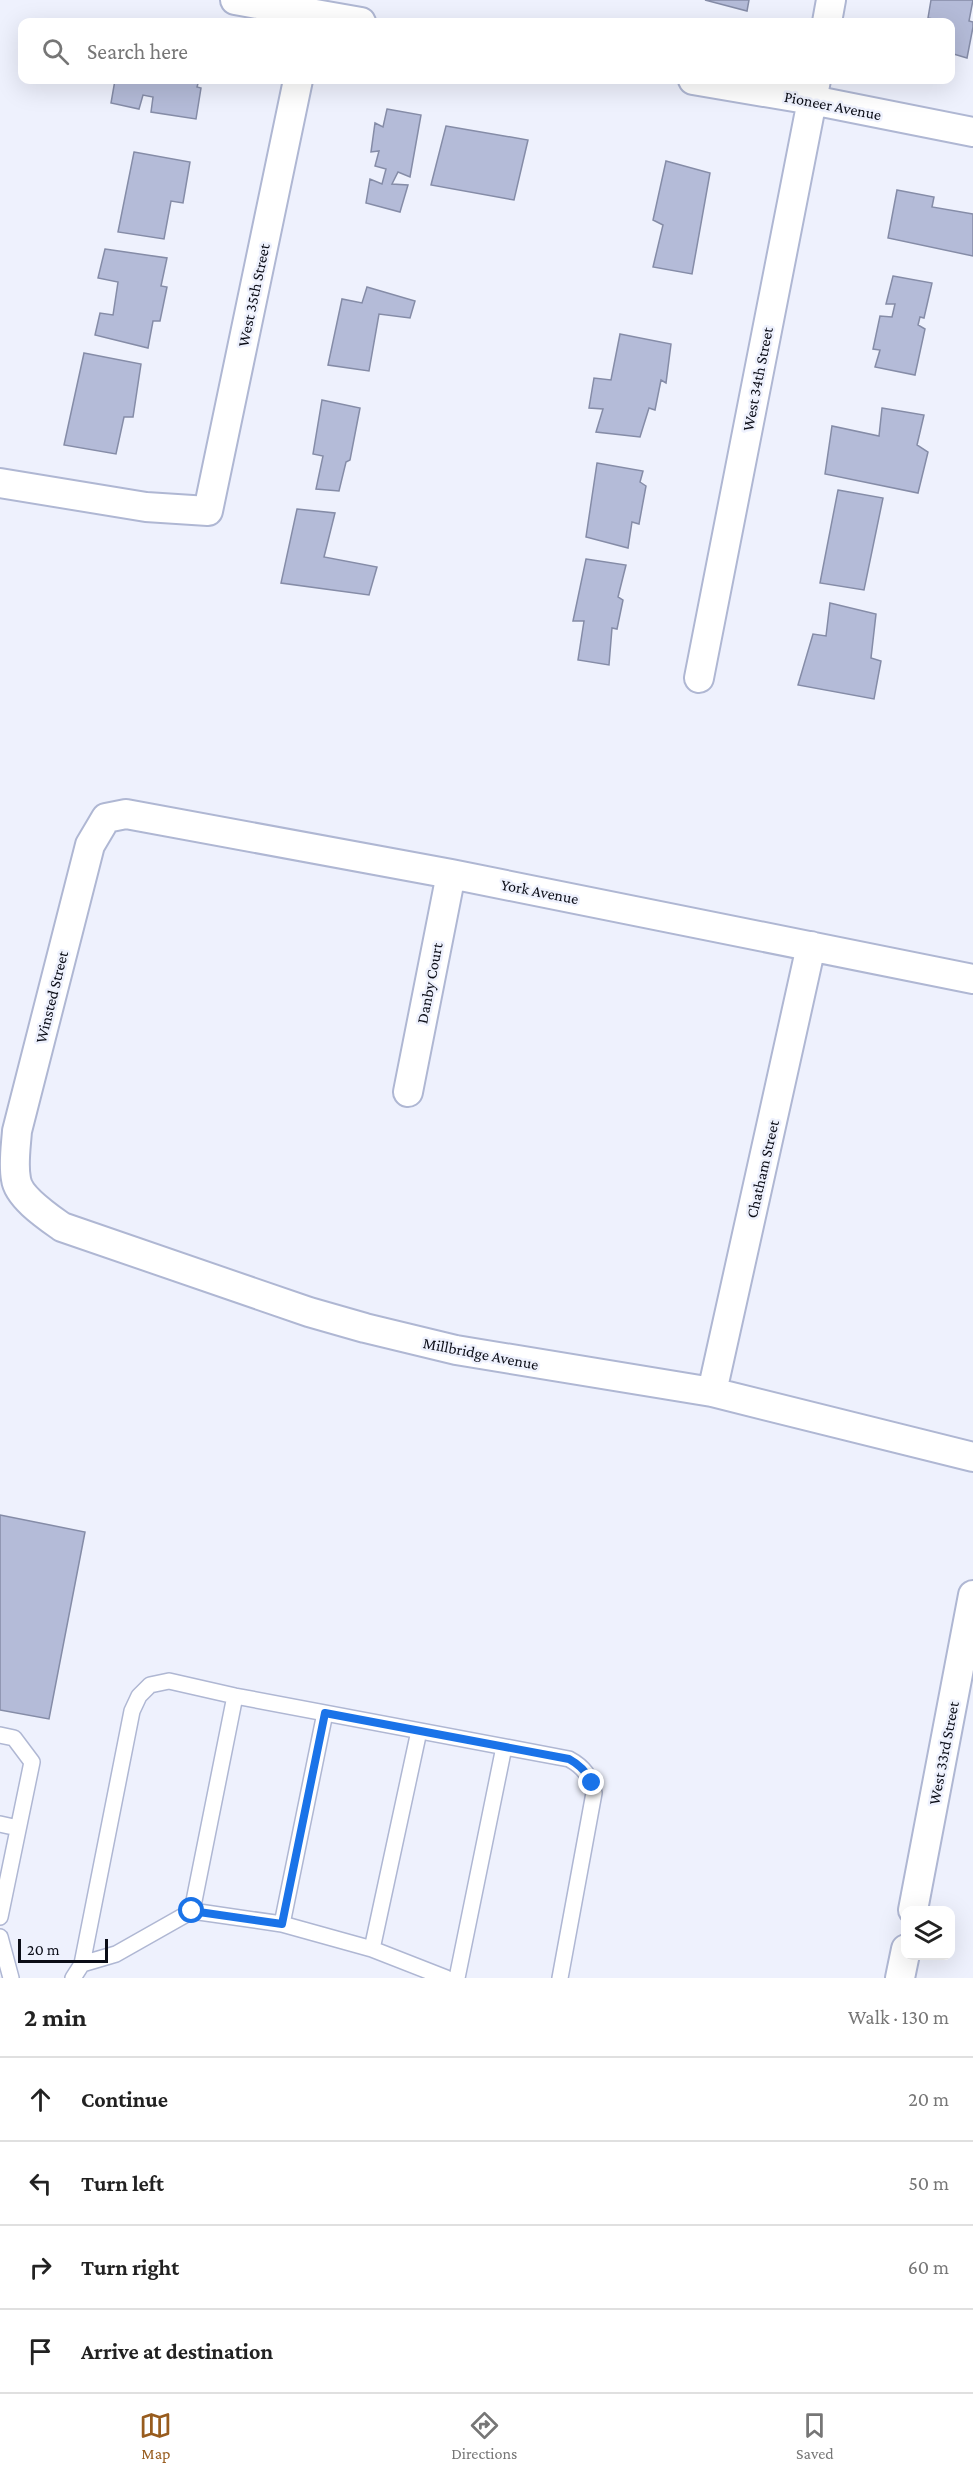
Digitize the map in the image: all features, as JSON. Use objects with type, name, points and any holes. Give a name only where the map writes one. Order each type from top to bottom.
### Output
[{"type":"street","points":[[235,0],[341,18]]},
{"type":"street","points":[[828,18],[831,0]]},
{"type":"street","name":"West 35th Street","points":[[0,483],[146,507],[208,511],[297,84]]},
{"type":"street","name":"Pioneer Avenue","points":[[741,84],[814,90],[973,132]]},
{"type":"street","name":"West 34th Street","points":[[699,678],[814,90]]},
{"type":"street","name":"York Avenue","points":[[106,818],[126,814],[451,873],[973,979]]},
{"type":"street","name":"Winsted Street","points":[[16,1182],[17,1131],[90,846],[106,818]]},
{"type":"street","name":"Danby Court","points":[[408,1092],[451,873]]},
{"type":"street","name":"Chatham Street","points":[[712,1392],[811,946]]},
{"type":"street","name":"Millbridge Avenue","points":[[16,1182],[34,1206],[62,1227],[309,1312],[456,1350],[712,1392],[973,1456]]},
{"type":"street","name":"West 33rd Street","points":[[914,1906],[973,1595]]},
{"type":"street","points":[[900,1978],[904,1960]]},
{"type":"lane","points":[[73,1978],[82,1964],[132,1711],[140,1696],[150,1685],[169,1681],[235,1696],[569,1759],[579,1764],[589,1775],[594,1793],[560,1978]]},
{"type":"lane","points":[[192,1911],[235,1696]]},
{"type":"lane","points":[[282,1924],[325,1713]]},
{"type":"lane","points":[[372,1949],[419,1731]]},
{"type":"lane","points":[[0,1735],[14,1738],[32,1762],[1,1911]]},
{"type":"lane","points":[[458,1978],[504,1747]]},
{"type":"lane","points":[[0,1824],[18,1828]]},
{"type":"lane","points":[[82,1964],[116,1954],[192,1911],[282,1924],[372,1949],[447,1978]]},
{"type":"lane","points":[[0,1937],[11,1978]]},
{"type":"building","points":[[705,0],[749,0],[747,11]]},
{"type":"building","points":[[931,0],[973,0],[969,21],[973,22],[973,27],[967,58],[955,54],[955,18],[928,18]]},
{"type":"building","points":[[114,84],[198,84],[197,87],[201,88],[196,119],[151,112],[153,97],[143,95],[139,109],[111,103]]},
{"type":"building","points":[[387,109],[421,115],[410,177],[398,172],[392,184],[408,185],[400,212],[366,203],[370,179],[382,184],[386,169],[375,166],[379,151],[371,152],[375,123],[383,127]]},
{"type":"building","points":[[446,126],[528,140],[514,200],[431,185]]},
{"type":"building","points":[[134,152],[190,162],[183,203],[171,201],[164,239],[118,232]]},
{"type":"building","points":[[666,161],[710,173],[692,274],[653,267],[663,225],[653,220]]},
{"type":"building","points":[[897,190],[934,197],[932,207],[973,214],[973,256],[888,238]]},
{"type":"building","points":[[105,249],[167,258],[161,286],[167,287],[160,321],[153,321],[148,348],[95,335],[100,313],[113,315],[118,282],[98,278]]},
{"type":"building","points":[[893,276],[932,283],[924,318],[920,317],[918,325],[925,329],[915,375],[875,367],[880,350],[873,349],[880,316],[892,317],[895,304],[886,304]]},
{"type":"building","points":[[367,287],[415,301],[410,318],[379,314],[369,371],[328,365],[342,299],[362,303]]},
{"type":"building","points":[[620,334],[671,344],[666,383],[661,380],[655,410],[649,408],[640,437],[596,432],[603,409],[589,408],[594,378],[611,380]]},
{"type":"building","points":[[84,353],[141,364],[133,417],[124,417],[116,454],[64,445]]},
{"type":"building","points":[[322,400],[360,408],[350,460],[346,462],[339,491],[316,489],[323,456],[313,454]]},
{"type":"building","points":[[882,408],[924,415],[917,445],[928,452],[918,493],[825,474],[832,426],[879,436]]},
{"type":"building","points":[[597,463],[643,471],[640,482],[646,486],[639,524],[632,522],[628,548],[586,537]]},
{"type":"building","points":[[838,490],[883,498],[864,590],[820,583]]},
{"type":"building","points":[[297,509],[335,513],[324,557],[377,567],[369,595],[281,583]]},
{"type":"building","points":[[586,559],[626,565],[618,597],[623,600],[617,629],[612,628],[609,665],[578,660],[584,621],[573,621]]},
{"type":"building","points":[[830,603],[876,614],[871,658],[881,661],[874,699],[798,685],[813,634],[826,636]]},
{"type":"building","points":[[0,1515],[85,1532],[49,1719],[0,1710]]},
{"type":"route","points":[[192,1911],[282,1924],[325,1713],[569,1759],[579,1764],[589,1775],[592,1783]]}]
